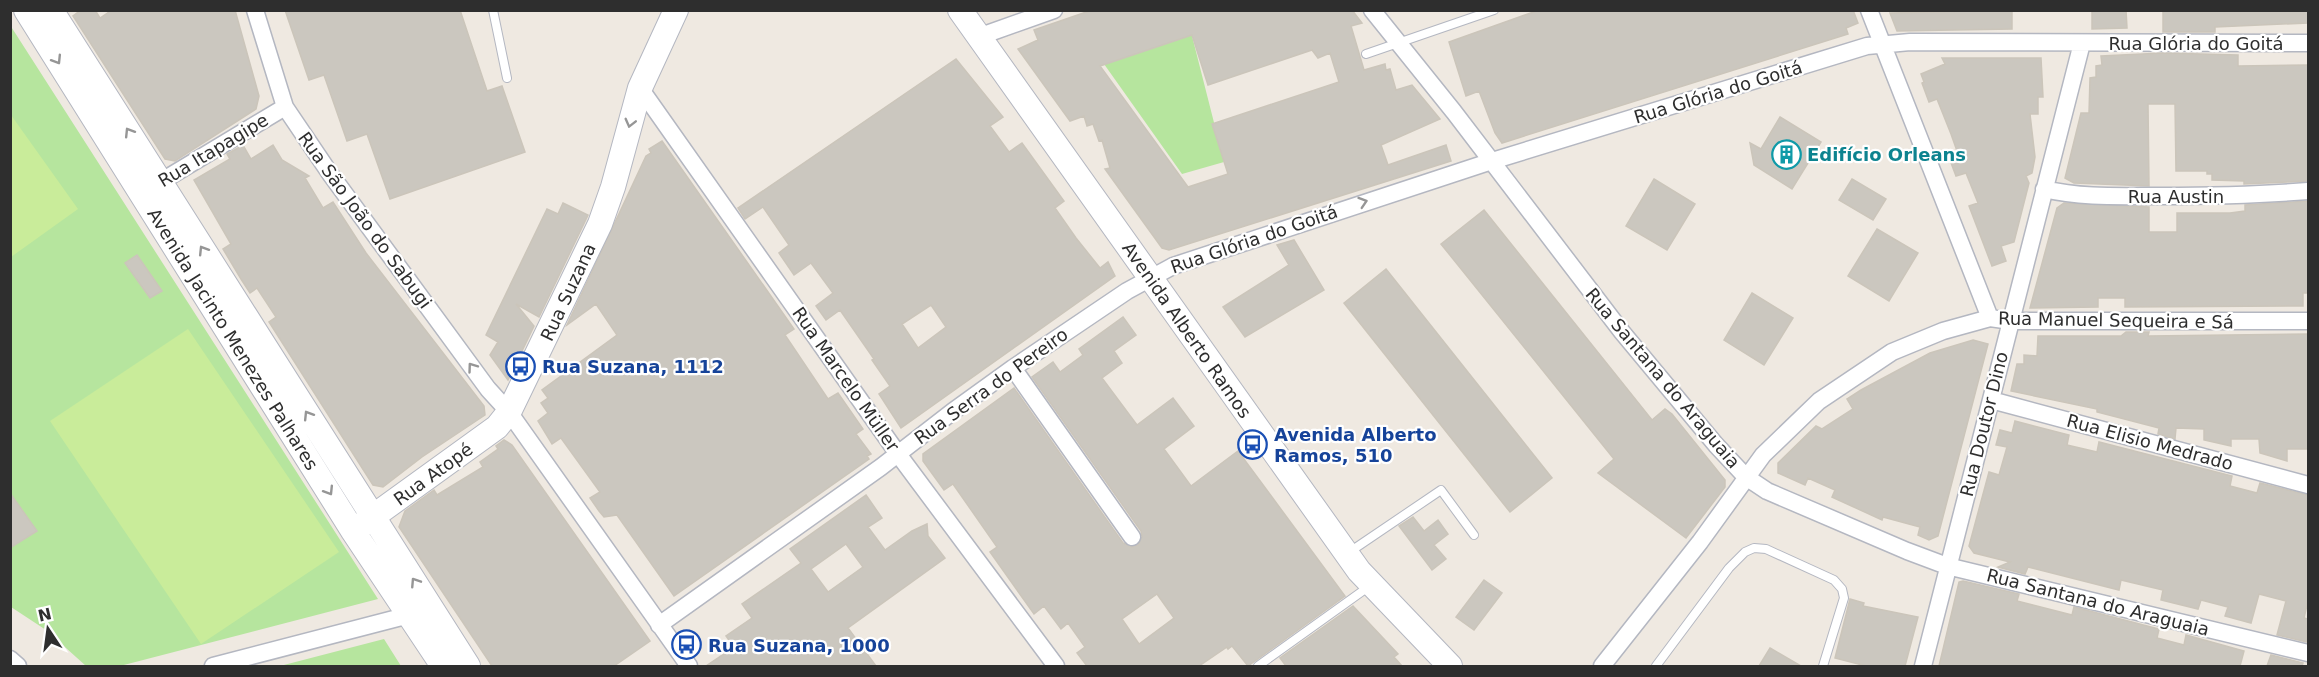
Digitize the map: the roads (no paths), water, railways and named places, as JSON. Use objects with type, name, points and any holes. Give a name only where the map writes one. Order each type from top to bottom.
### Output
[{"type":"main road","name":"Avenida Jacinto Menezes Palhares","points":[[26,10],[151,187]]},
{"type":"main road","name":"Avenida Jacinto Menezes Palhares","points":[[51,10],[151,187],[363,524],[421,612],[468,666]]},
{"type":"main road","name":"Rua Suzana","points":[[509,412],[600,224],[613,187],[640,88],[676,10]]},
{"type":"main road","name":"Avenida Alberto Ramos","points":[[960,10],[1347,554],[1372,585],[1450,666]]},
{"type":"main road","name":"Rua Atopé","points":[[363,524],[497,427],[509,412]]},
{"type":"main road","name":"Avenida Jacinto Menezes Palhares","points":[[421,612],[443,666]]},
{"type":"street","name":"Rua São João do Sabugi","points":[[255,10],[285,106],[331,175],[488,389],[509,412]]},
{"type":"street","points":[[978,37],[1054,10]]},
{"type":"street","name":"Rua Santana do Araguaia","points":[[1372,10],[1492,160],[1622,332],[1716,445],[1746,477],[1767,491],[1947,566],[2308,654]]},
{"type":"street","points":[[1869,10],[1990,318]]},
{"type":"street","name":"Rua Glória do Goitá","points":[[1149,277],[1200,255],[1492,160],[1882,43],[2308,43]]},
{"type":"street","name":"Rua Doutor Dino","points":[[1923,666],[2082,43]]},
{"type":"street","name":"Rua Marcelo Müller","points":[[640,88],[898,454],[1056,666]]},
{"type":"street","name":"Rua Itapagipe","points":[[151,187],[285,106]]},
{"type":"street","name":"Rua Austin","points":[[2044,189],[2070,195],[2113,196],[2248,196],[2308,190]]},
{"type":"street","name":"Rua Serra do Pereiro","points":[[659,625],[898,454],[1013,368],[1149,277]]},
{"type":"street","name":"Rua Manuel Sequeira e Sá","points":[[1602,666],[1700,543],[1746,477],[1793,423],[1853,376],[1892,352],[1943,331],[1990,318],[2011,321],[2308,321]]},
{"type":"street","points":[[1013,368],[1132,537]]},
{"type":"street","name":"Rua Elisio Medrado","points":[[1991,400],[2308,484]]},
{"type":"street","points":[[509,412],[689,666]]},
{"type":"street","points":[[213,666],[421,612]]},
{"type":"street","points":[[10,659],[18,666]]},
{"type":"lane","points":[[493,10],[507,78]]},
{"type":"lane","points":[[1366,54],[1494,10]]},
{"type":"lane","points":[[1347,554],[1441,490],[1474,535]]},
{"type":"lane","points":[[1656,666],[1728,568],[1745,552],[1754,548],[1766,549],[1824,576],[1842,589],[1844,598],[1823,666]]},
{"type":"lane","points":[[1258,666],[1372,585]]},
{"type":"place","name":"Edifício Orleans","points":[[1786,154]]},
{"type":"place","name":"Rua Suzana, 1112","points":[[521,366]]},
{"type":"place","name":"Avenida Alberto Ramos, 510","points":[[1253,444]]},
{"type":"place","name":"Rua Suzana, 1000","points":[[687,645]]}]
